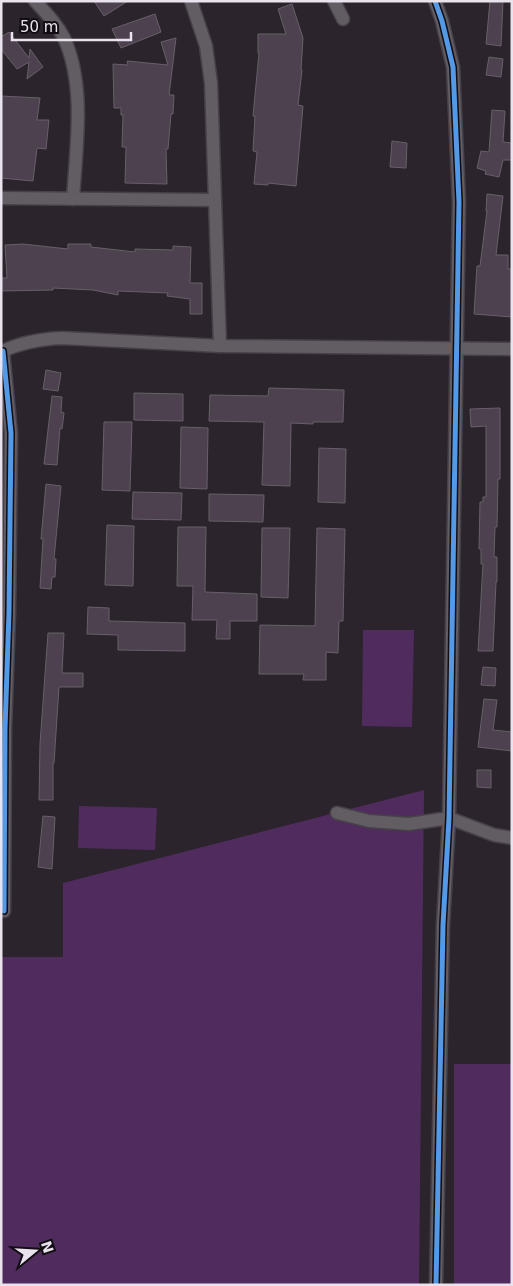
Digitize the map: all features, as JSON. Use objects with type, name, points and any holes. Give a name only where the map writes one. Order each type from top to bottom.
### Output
[{"type":"street","points":[[35,1],[49,16],[63,36],[72,59],[78,107],[73,199]]},
{"type":"street","points":[[191,1],[206,46],[211,83],[220,346]]},
{"type":"street","points":[[334,1],[343,19]]},
{"type":"street","points":[[435,1],[453,67],[459,202],[449,818],[443,925],[436,1285]]},
{"type":"street","points":[[1,198],[215,200]]},
{"type":"street","points":[[4,911],[10,434],[2,352],[21,343],[38,339],[62,338],[220,346],[512,349]]},
{"type":"street","points":[[337,813],[369,821],[409,824],[449,818],[494,835],[512,838]]},
{"type":"shaded area","points":[[363,630],[414,630],[412,727],[362,726]]},
{"type":"shaded area","points":[[424,790],[419,1285],[1,1285],[1,957],[63,957],[63,883]]},
{"type":"shaded area","points":[[79,806],[157,808],[155,850],[78,848]]},
{"type":"shaded area","points":[[454,1064],[512,1064],[512,1285],[454,1285]]},
{"type":"building","points":[[94,1],[128,1],[104,16]]},
{"type":"building","points":[[490,1],[503,1],[501,46],[486,44]]},
{"type":"building","points":[[292,4],[303,38],[298,105],[303,106],[296,186],[268,183],[268,185],[254,184],[257,152],[253,151],[255,116],[253,116],[259,53],[258,34],[286,34],[278,9]]},
{"type":"building","points":[[155,14],[161,32],[121,48],[112,29]]},
{"type":"building","points":[[9,32],[29,58],[30,49],[43,67],[27,79],[29,62],[17,69],[1,49],[1,37]]},
{"type":"building","points":[[176,38],[169,95],[174,95],[168,149],[166,149],[167,184],[125,183],[126,147],[122,147],[123,115],[121,115],[121,108],[114,108],[113,64],[128,65],[127,61],[168,65],[161,42]]},
{"type":"building","points":[[489,57],[503,59],[501,77],[486,75]]},
{"type":"building","points":[[1,96],[40,98],[37,120],[49,120],[46,149],[37,148],[33,181],[1,178]]},
{"type":"building","points":[[492,110],[505,111],[503,142],[512,143],[512,160],[503,160],[499,177],[485,174],[486,171],[477,168],[481,151],[489,152]]},
{"type":"building","points":[[392,141],[407,143],[406,168],[390,167]]},
{"type":"building","points":[[487,194],[503,196],[496,255],[508,255],[508,269],[512,269],[512,317],[474,314],[477,266],[480,266],[487,211]]},
{"type":"building","points":[[23,244],[68,249],[68,244],[91,244],[91,247],[135,252],[135,249],[173,250],[173,246],[191,247],[190,283],[202,283],[202,314],[190,314],[190,299],[167,296],[168,293],[118,291],[118,295],[93,290],[53,288],[53,290],[1,291],[1,278],[7,278],[5,245]]},
{"type":"building","points":[[46,370],[61,373],[58,391],[43,389]]},
{"type":"building","points":[[269,388],[344,390],[343,422],[291,423],[290,486],[262,485],[264,422],[209,421],[210,395],[268,396]]},
{"type":"building","points":[[134,393],[183,394],[183,421],[134,420]]},
{"type":"building","points":[[52,396],[62,397],[61,412],[64,413],[62,429],[60,428],[57,465],[44,464]]},
{"type":"building","points":[[500,408],[500,479],[498,479],[497,527],[495,527],[494,557],[497,557],[497,582],[493,651],[478,651],[483,564],[481,564],[481,549],[479,549],[480,502],[483,502],[483,497],[486,497],[486,426],[471,427],[470,409]]},
{"type":"building","points":[[104,422],[132,422],[130,491],[102,490]]},
{"type":"building","points":[[181,427],[208,428],[207,489],[180,488]]},
{"type":"building","points":[[319,448],[346,449],[345,503],[318,502]]},
{"type":"building","points":[[46,484],[61,486],[54,559],[56,559],[55,577],[52,577],[51,589],[40,588],[43,539],[41,539]]},
{"type":"building","points":[[133,492],[182,493],[181,520],[132,519]]},
{"type":"building","points":[[209,494],[264,495],[263,522],[209,521]]},
{"type":"building","points":[[107,525],[134,526],[133,586],[105,585]]},
{"type":"building","points":[[178,527],[206,527],[205,592],[257,594],[257,621],[230,621],[230,639],[216,639],[217,620],[192,620],[193,586],[177,586]]},
{"type":"building","points":[[262,528],[290,528],[288,598],[261,597]]},
{"type":"building","points":[[317,528],[345,529],[343,621],[339,621],[338,653],[326,652],[326,680],[303,680],[304,674],[259,674],[260,625],[315,626]]},
{"type":"building","points":[[88,607],[109,608],[109,621],[185,623],[185,651],[118,650],[118,635],[87,634]]},
{"type":"building","points":[[48,633],[64,633],[62,673],[83,673],[83,687],[59,687],[53,763],[53,800],[39,800],[40,744]]},
{"type":"building","points":[[483,667],[496,668],[495,686],[481,685]]},
{"type":"building","points":[[484,699],[497,700],[493,730],[512,732],[512,751],[478,747]]},
{"type":"building","points":[[477,770],[491,770],[491,788],[477,787]]},
{"type":"building","points":[[43,816],[55,817],[52,869],[38,867]]},
{"type":"cycle path","points":[[435,1],[453,67],[459,202],[449,818],[443,925],[436,1285]]},
{"type":"cycle path","points":[[3,351],[11,433],[9,612],[5,729],[4,911]]}]
